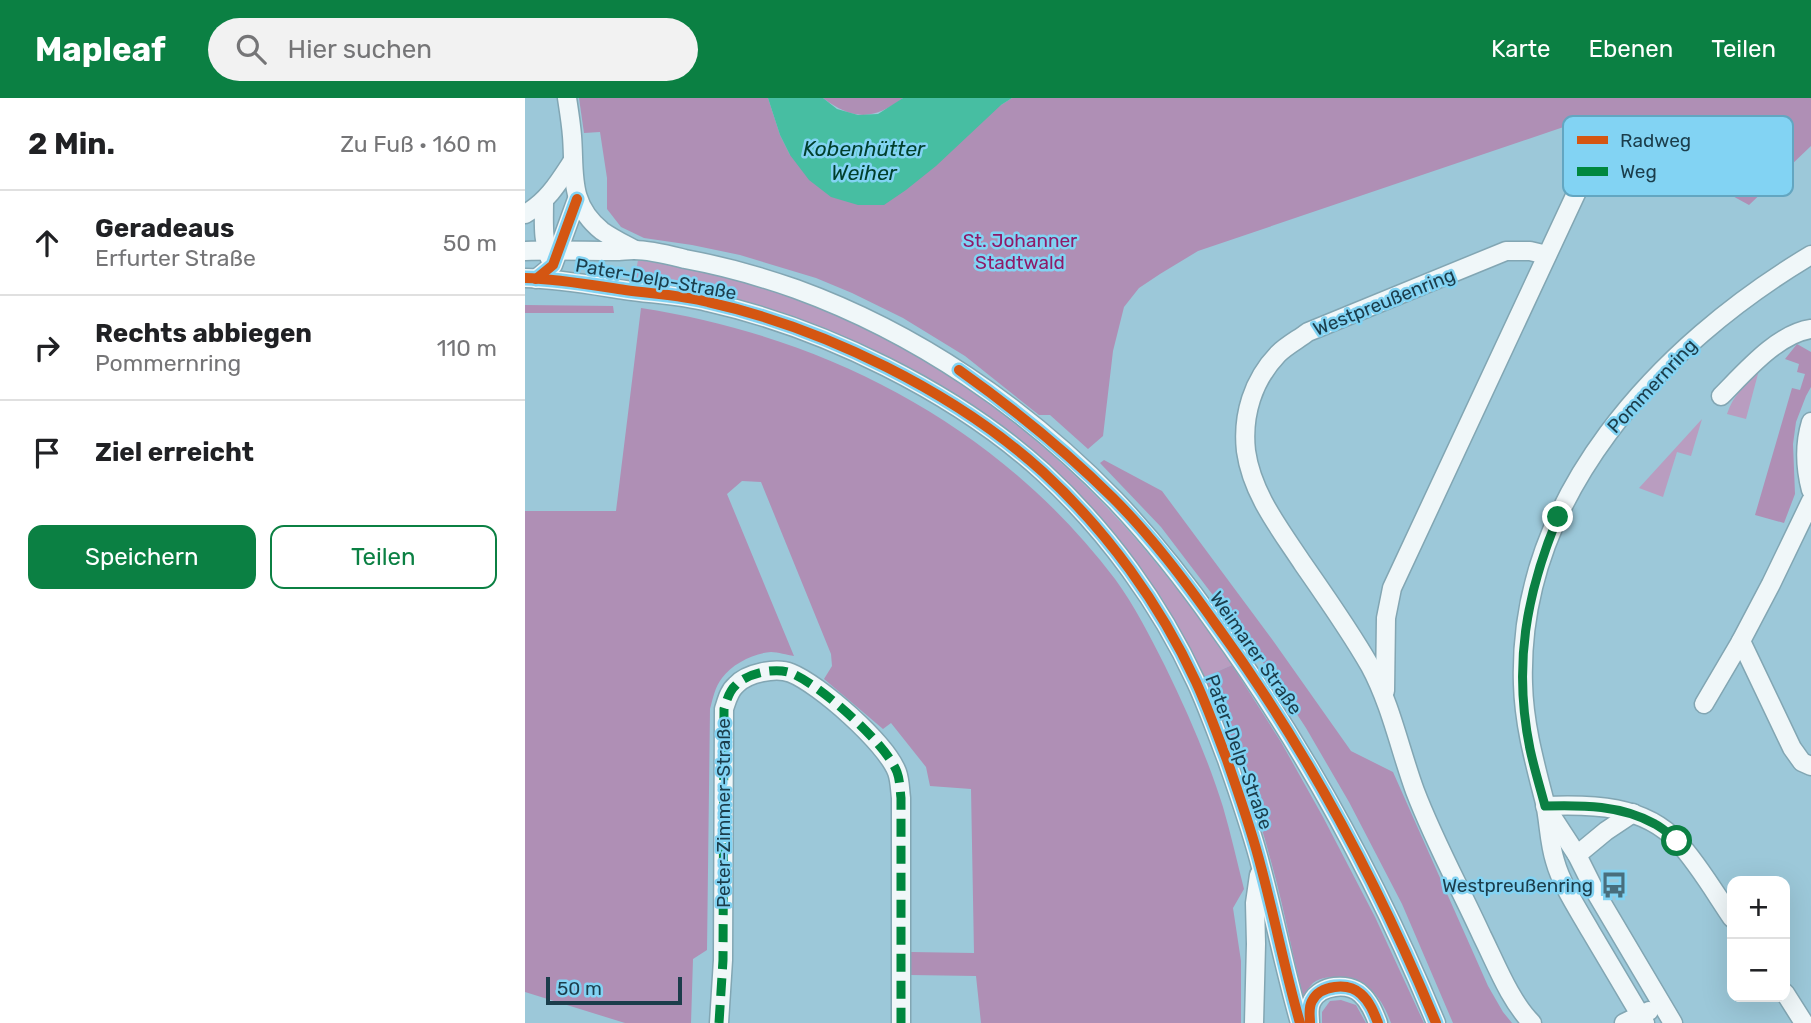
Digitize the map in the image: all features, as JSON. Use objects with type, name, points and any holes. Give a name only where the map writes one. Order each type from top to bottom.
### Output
[{"type":"street","points":[[567,98],[572,135],[573,182],[577,199],[599,229],[635,250]]},
{"type":"street","points":[[525,214],[544,201],[572,162]]},
{"type":"street","name":"Westpreußenring","points":[[1385,698],[1386,618],[1392,588],[1574,196]]},
{"type":"street","points":[[531,279],[552,255],[577,199]]},
{"type":"street","points":[[544,201],[544,231],[552,255],[570,281]]},
{"type":"street","name":"Weimarer Straße","points":[[525,251],[552,255],[635,250],[734,269],[778,283],[846,308],[896,333],[959,370],[1031,423],[1115,500],[1184,581],[1242,660],[1292,736],[1334,810],[1387,912],[1436,1023]]},
{"type":"street","name":"Westpreußenring","points":[[1532,1023],[1502,978],[1423,810],[1385,698],[1371,668],[1346,626],[1260,499],[1247,454],[1245,431],[1248,407],[1262,374],[1280,352],[1308,332],[1506,251],[1530,251],[1546,255]]},
{"type":"street","name":"Pommernring","points":[[1643,1019],[1563,881],[1555,861],[1526,722],[1523,684],[1525,624],[1535,579],[1558,517],[1583,470],[1623,414],[1690,343],[1735,306],[1811,255]]},
{"type":"street","name":"Pater-Delp-Straße","points":[[531,279],[570,281],[705,301],[764,317],[828,340],[879,363],[941,398],[1003,440],[1044,473],[1122,559],[1153,602],[1196,681],[1242,802],[1261,864],[1300,1023]]},
{"type":"street","points":[[1721,396],[1779,342],[1793,333],[1811,329]]},
{"type":"street","points":[[1811,422],[1806,445],[1806,464],[1811,489]]},
{"type":"street","points":[[1705,704],[1771,584],[1811,501]]},
{"type":"street","points":[[1741,641],[1792,748],[1802,762],[1811,766]]},
{"type":"street","name":"Peter-Zimmer-Straße","points":[[719,1023],[723,960],[724,709],[736,684],[747,677],[776,670],[804,679],[846,712],[881,747],[897,772],[901,798],[901,1023]]},
{"type":"street","points":[[1545,806],[1590,805],[1633,813],[1657,825],[1677,841],[1727,911]]},
{"type":"street","name":"Pommernring","points":[[1545,806],[1577,855],[1596,893],[1673,1023]]},
{"type":"street","points":[[1577,855],[1633,813]]},
{"type":"street","name":"Pater-Delp-Straße","points":[[1254,1023],[1255,903],[1261,864]]},
{"type":"street","points":[[1310,1023],[1313,998],[1327,988],[1345,988],[1359,992],[1371,1007],[1378,1023]]},
{"type":"street","points":[[1790,1001],[1804,1023]]},
{"type":"street","points":[[1624,1023],[1643,1019],[1661,1004]]},
{"type":"shaded area","points":[[638,260],[720,274],[797,298],[860,326],[921,359],[979,396],[1034,439],[1085,485],[1133,535],[1183,597],[1232,665],[1205,677],[1161,597],[1129,553],[1050,467],[832,334],[724,296],[635,277]]},
{"type":"shaded area","points":[[1759,370],[1746,419],[1727,414],[1736,395]]},
{"type":"shaded area","points":[[1702,419],[1691,456],[1677,452],[1663,497],[1639,488]]},
{"type":"green space","name":"St. Johanner Stadtwald","points":[[579,98],[768,98],[780,135],[790,155],[1001,105],[1012,98],[1811,98],[1811,146],[1793,163],[1793,116],[1563,116],[1563,127],[1198,251],[1139,288],[1124,307],[1113,351],[1103,436],[1088,449],[1050,415],[1039,415],[965,356],[903,318],[852,293],[816,278],[740,255],[644,238],[621,227],[607,209],[607,178],[600,132],[584,133]]},
{"type":"green space","points":[[823,98],[903,98],[882,111],[863,115],[844,111]]},
{"type":"green space","name":"St. Johanner Stadtwald","points":[[1733,196],[1758,196],[1749,205]]},
{"type":"green space","points":[[525,305],[613,306],[614,313],[525,313]]},
{"type":"green space","points":[[641,308],[710,322],[778,341],[843,366],[905,397],[963,434],[1018,476],[1069,525],[1115,579],[1148,632],[1181,700],[1211,771],[1226,817],[1244,889],[1233,908],[1241,961],[1241,1023],[981,1023],[976,976],[911,975],[911,952],[974,953],[971,789],[930,786],[926,767],[891,723],[883,729],[824,679],[832,666],[831,654],[761,482],[742,481],[727,494],[794,656],[771,652],[744,660],[722,678],[713,697],[710,709],[707,950],[693,959],[691,1023],[625,1023],[525,992],[525,511],[616,511]]},
{"type":"green space","points":[[1797,344],[1811,352],[1811,387],[1796,422],[1793,444],[1795,494],[1784,523],[1755,515],[1792,388],[1800,390],[1805,374],[1797,372],[1799,364],[1785,359]]},
{"type":"green space","points":[[1104,460],[1162,491],[1351,751],[1393,772],[1488,986],[1512,1023],[1453,1023],[1402,904],[1349,802],[1306,728],[1257,653],[1161,527],[1100,463]]},
{"type":"green space","points":[[1232,665],[1281,742],[1323,817],[1375,917],[1424,1023],[1391,1023],[1373,991],[1350,979],[1333,977],[1319,980],[1313,983],[1303,996],[1258,817],[1234,746],[1205,677]]},
{"type":"green space","points":[[1341,1000],[1356,1005],[1366,1023],[1322,1023],[1322,1012],[1330,1001]]},
{"type":"water","name":"Kobenhütter Weiher","points":[[768,98],[823,98],[837,109],[858,115],[878,114],[903,98],[1012,98],[906,190],[884,205],[858,205],[831,197],[809,180],[790,155],[780,135]]},
{"type":"marked path","points":[[719,1023],[723,960],[724,709],[732,690],[741,681],[754,674],[770,671],[791,673],[818,689],[866,731],[880,746],[897,772],[901,798],[901,1023]]},
{"type":"cycle path","points":[[536,279],[553,265],[577,199]]},
{"type":"cycle path","points":[[525,278],[688,298],[752,313],[797,328],[842,346],[929,390],[970,415],[1043,472],[1089,519],[1130,570],[1166,625],[1196,682],[1227,760],[1254,840],[1300,1023]]},
{"type":"cycle path","points":[[959,370],[1039,431],[1095,481],[1155,544],[1205,609],[1281,720],[1338,818],[1390,919],[1436,1023]]},
{"type":"cycle path","points":[[1310,1023],[1312,1001],[1321,991],[1335,987],[1355,990],[1364,997],[1378,1023]]},
{"type":"place","name":"Westpreußenring","points":[[1614,885]]},
{"type":"route","points":[[1558,517],[1535,579],[1523,647],[1526,722],[1545,806],[1590,805],[1633,813],[1657,825],[1677,841]]}]
